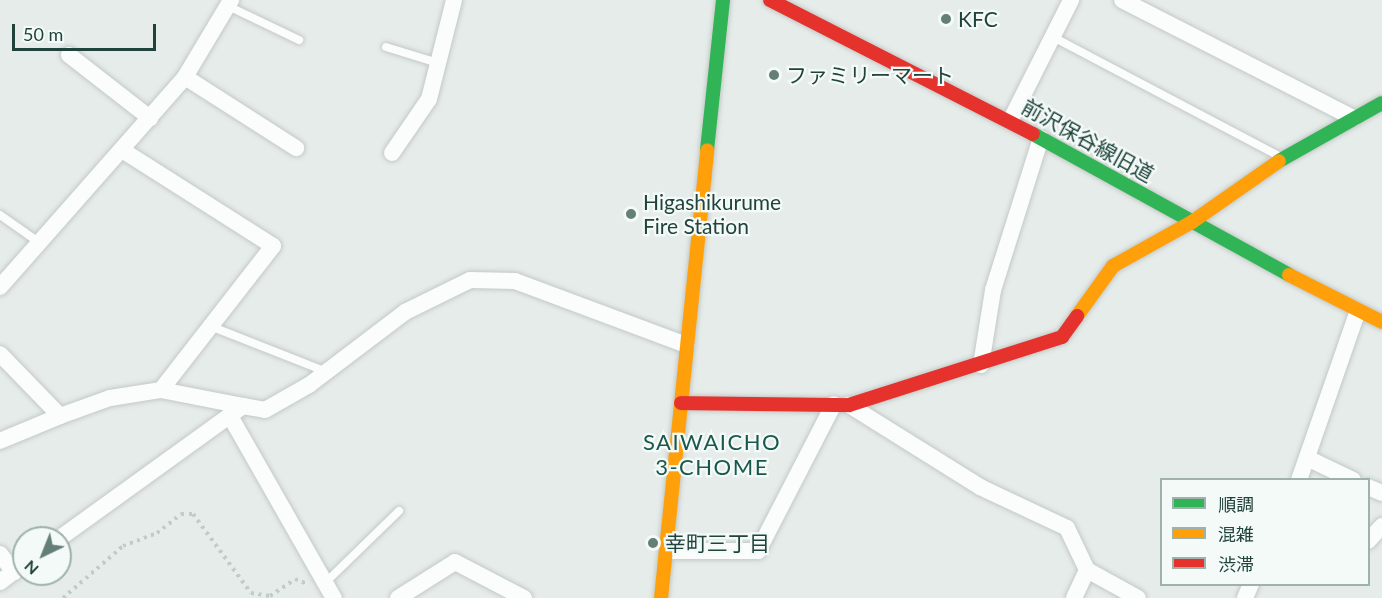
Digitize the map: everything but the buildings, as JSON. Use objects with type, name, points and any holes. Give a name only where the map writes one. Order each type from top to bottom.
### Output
[{"type":"street","points":[[392,153],[429,99],[454,0]]},
{"type":"street","points":[[661,598],[723,0]]},
{"type":"street","name":"前沢保谷線旧道","points":[[770,0],[1010,121],[1192,222],[1382,322]]},
{"type":"street","points":[[1010,121],[1071,0]]},
{"type":"street","points":[[1122,0],[1354,118]]},
{"type":"street","points":[[2,281],[41,243],[184,77],[229,3]]},
{"type":"street","points":[[69,55],[150,118]]},
{"type":"street","points":[[184,77],[296,148]]},
{"type":"street","points":[[681,403],[842,404],[981,365],[1062,338],[1113,266],[1192,222],[1283,158],[1382,103]]},
{"type":"street","points":[[981,365],[993,290],[1041,138]]},
{"type":"street","points":[[122,150],[273,246],[161,390]]},
{"type":"street","points":[[0,441],[110,398],[161,390],[237,411],[265,410],[327,372],[405,312],[470,280],[514,281],[686,345]]},
{"type":"street","points":[[1300,478],[1358,311]]},
{"type":"street","points":[[0,354],[60,416]]},
{"type":"street","points":[[667,551],[758,550],[842,404]]},
{"type":"street","points":[[842,404],[980,488],[1067,528],[1087,570],[1138,598]]},
{"type":"street","points":[[72,529],[237,411]]},
{"type":"street","points":[[237,411],[319,583],[334,598]]},
{"type":"street","points":[[1306,458],[1349,478]]},
{"type":"street","points":[[1370,539],[1382,526]]},
{"type":"street","points":[[0,554],[12,572]]},
{"type":"street","points":[[408,596],[455,562],[524,598]]},
{"type":"street","points":[[1074,598],[1087,570]]},
{"type":"lane","points":[[229,3],[299,40]]},
{"type":"lane","points":[[1053,37],[1283,158]]},
{"type":"lane","points":[[386,47],[438,63]]},
{"type":"lane","points":[[0,215],[41,243]]},
{"type":"lane","points":[[209,326],[327,372]]},
{"type":"lane","points":[[319,583],[399,511]]},
{"type":"path","points":[[63,598],[123,546],[157,532],[181,514],[193,514],[251,593],[270,596],[296,579],[319,583]]},
{"type":"traffic: fast","points":[[707,150],[723,0]]},
{"type":"traffic: fast","points":[[1279,161],[1382,103]]},
{"type":"traffic: fast","points":[[1033,134],[1289,275]]},
{"type":"traffic: slow","points":[[661,598],[707,150]]},
{"type":"traffic: slow","points":[[1077,316],[1113,266],[1192,222],[1279,161]]},
{"type":"traffic: slow","points":[[1289,275],[1382,322]]},
{"type":"traffic: jam","points":[[770,0],[1033,134]]},
{"type":"traffic: jam","points":[[681,403],[849,405],[1062,337],[1077,316]]},
{"type":"place","name":"KFC","points":[[946,19]]},
{"type":"place","name":"ファミリーマート","points":[[774,75]]},
{"type":"place","name":"Higashikurume Fire Station","points":[[631,214]]},
{"type":"place","name":"幸町三丁目","points":[[653,543]]},
{"type":"district","name":"SAIWAICHO 3-CHOME","points":[[712,454]]}]
